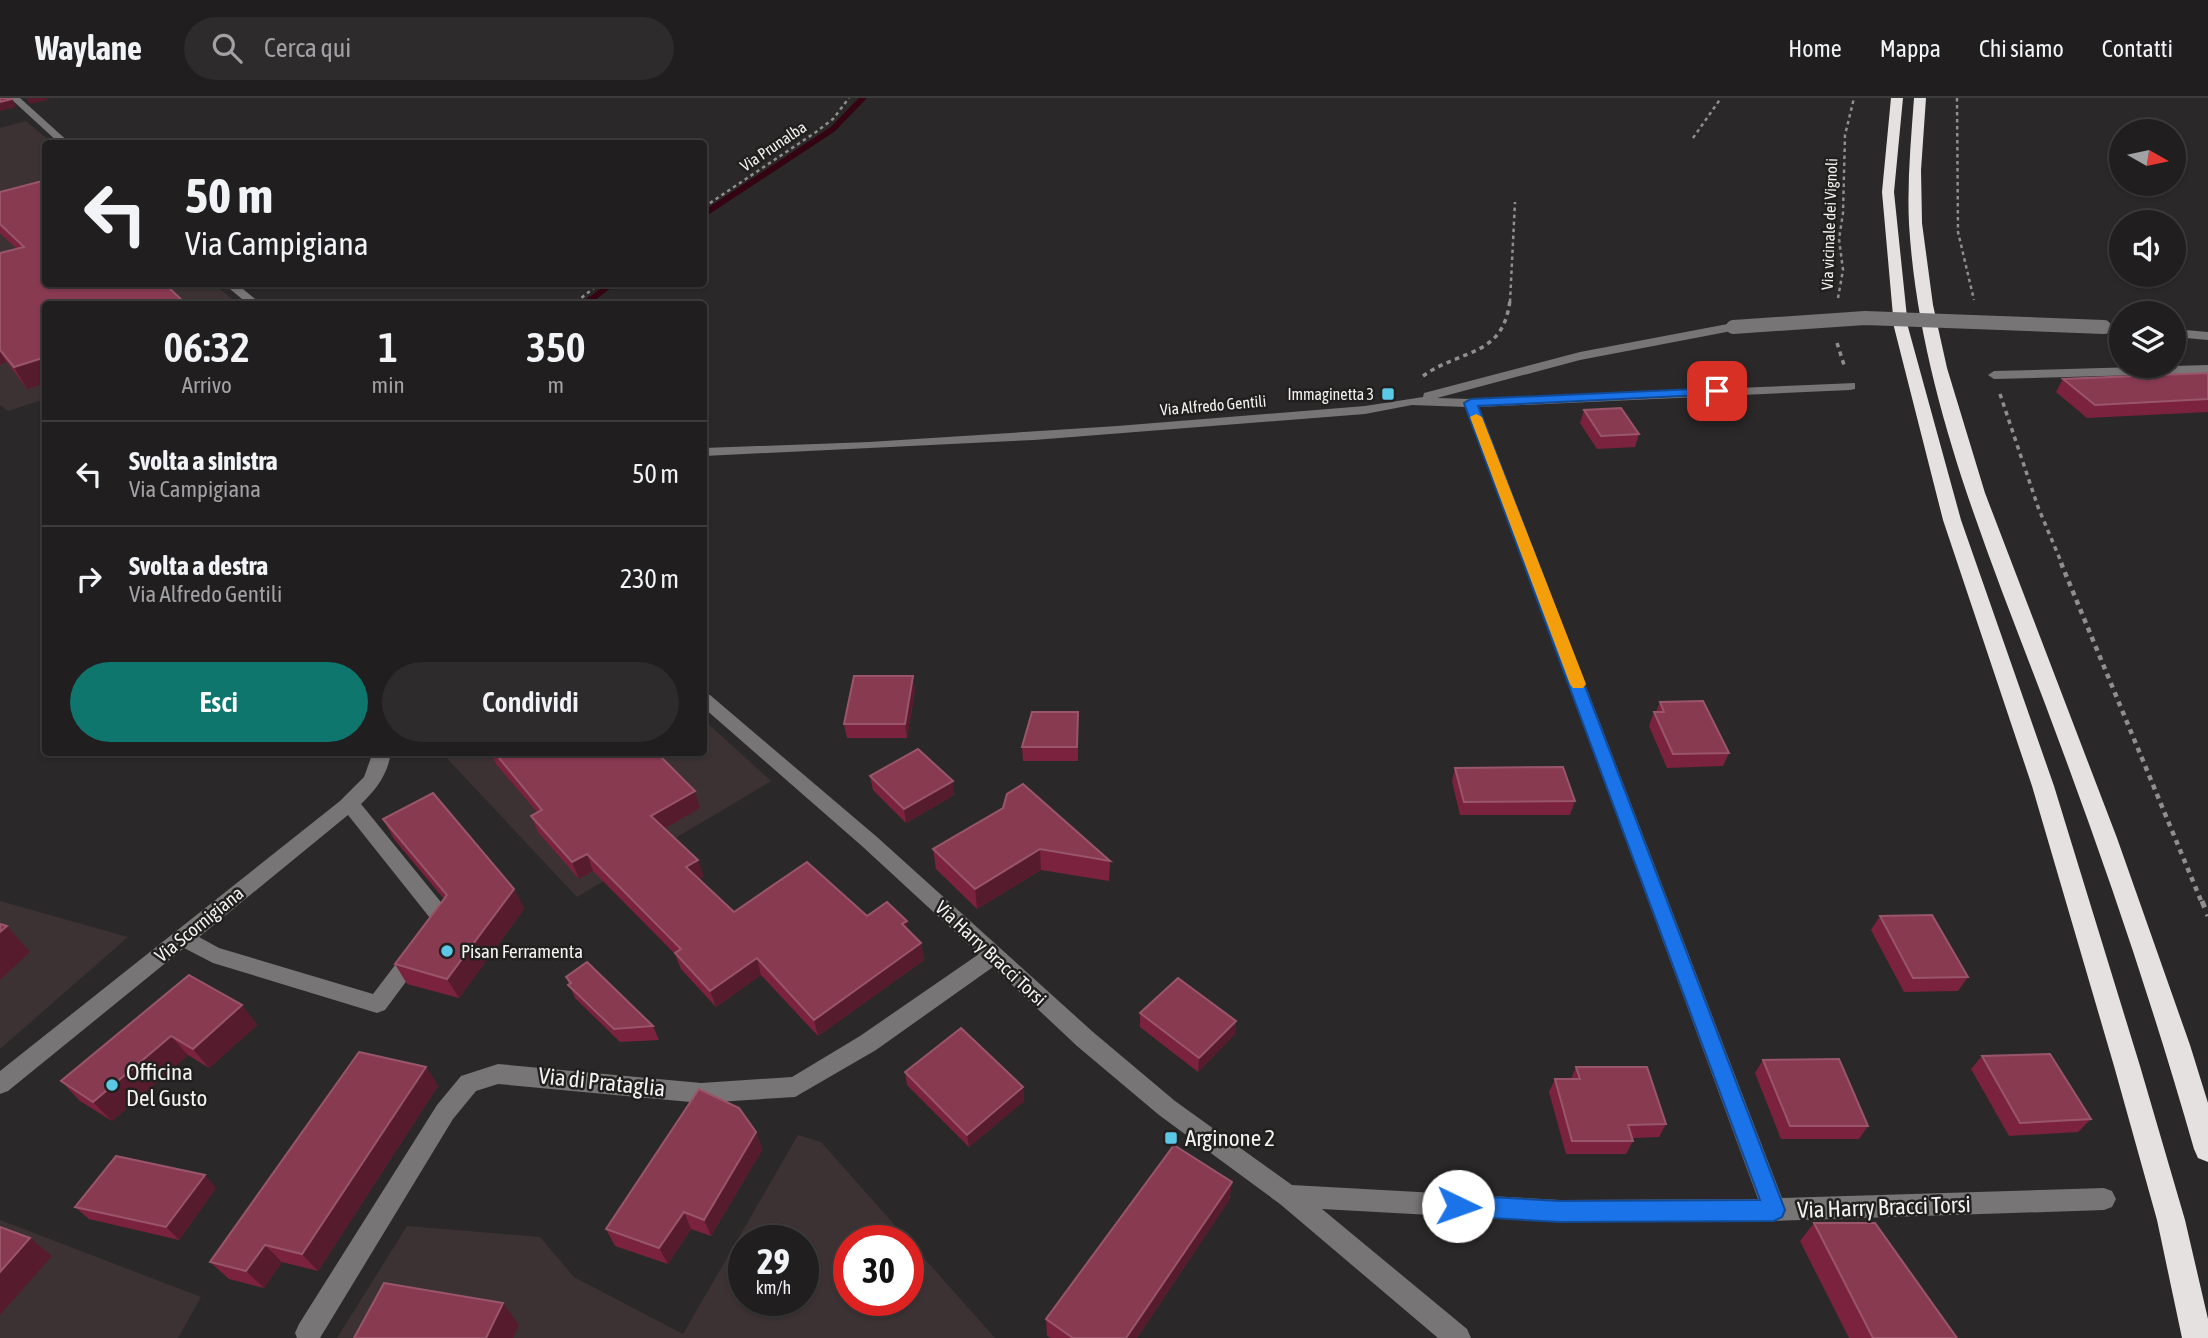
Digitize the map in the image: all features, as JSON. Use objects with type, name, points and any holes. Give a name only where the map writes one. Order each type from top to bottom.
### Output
[{"type":"highway","points":[[1897,98],[1888,192],[1891,235],[1901,327],[1918,398],[1952,520],[2043,786],[2127,1066],[2171,1220],[2197,1338]]},
{"type":"highway","points":[[1920,98],[1915,158],[1917,240],[1931,328],[1948,400],[1979,495],[2146,951],[2208,1149]]},
{"type":"street","points":[[15,98],[62,140]]},
{"type":"street","points":[[234,287],[251,301]]},
{"type":"street","points":[[1412,401],[1560,358],[1663,337],[1733,327],[1865,318],[2109,327]]},
{"type":"street","points":[[2186,334],[2208,336]]},
{"type":"street","points":[[1994,375],[2208,369]]},
{"type":"street","name":"Via Alfredo Gentili","points":[[707,452],[801,450],[1076,433],[1365,410],[1412,401],[1471,403],[1850,386]]},
{"type":"street","points":[[1471,403],[1774,1210]]},
{"type":"street","name":"Via Harry Bracci Torsi","points":[[707,702],[870,842],[1085,1039],[1167,1108],[1288,1196],[1458,1338]]},
{"type":"street","name":"Via Scornigiana","points":[[0,1084],[349,803],[375,775],[382,763],[382,756]]},
{"type":"street","points":[[182,937],[213,955],[377,1004],[442,918],[349,803]]},
{"type":"street","name":"Via di Prataglia","points":[[308,1333],[445,1112],[469,1083],[498,1074],[701,1093],[795,1087],[868,1043],[994,955]]},
{"type":"street","name":"Via Harry Bracci Torsi","points":[[1288,1196],[1560,1211],[1774,1210],[2104,1199]]},
{"type":"path","name":"Via Prunalba","points":[[707,205],[816,132],[833,118],[849,98]]},
{"type":"path","points":[[1693,138],[1721,98]]},
{"type":"path","name":"Via vicinale dei Vignoli","points":[[1838,301],[1843,270],[1839,239],[1843,213],[1845,135],[1854,98]]},
{"type":"path","points":[[1957,98],[1958,232],[1975,302]]},
{"type":"path","points":[[1412,401],[1421,377],[1480,347],[1499,335],[1507,326],[1515,202]]},
{"type":"path","points":[[578,301],[595,287]]},
{"type":"path","points":[[1836,340],[1850,386]]},
{"type":"path","points":[[1994,375],[2038,507],[2208,916]]},
{"type":"shaded area","points":[[26,121],[48,140],[42,140],[42,287],[218,287],[234,301],[42,301],[42,400],[8,411],[0,405],[0,128]]},
{"type":"shaded area","points":[[707,723],[771,781],[577,897],[445,756],[707,756]]},
{"type":"shaded area","points":[[0,901],[128,937],[0,1049]]},
{"type":"shaded area","points":[[798,1135],[821,1142],[895,1225],[833,1225],[833,1316],[924,1316],[924,1258],[995,1338],[337,1338],[407,1226],[540,1237],[574,1277],[683,1334],[728,1256],[728,1316],[819,1316],[819,1225],[746,1225]]},
{"type":"shaded area","points":[[0,1220],[201,1297],[178,1338],[0,1338]]},
{"type":"building","points":[[42,181],[42,287],[168,287],[183,301],[42,301],[42,358],[14,367],[0,350],[0,253],[24,247],[0,224],[0,192]]},
{"type":"building","points":[[2208,373],[2208,399],[2095,405],[2063,379],[2186,378],[2186,374]]},
{"type":"building","points":[[1621,408],[1639,434],[1601,436],[1584,410]]},
{"type":"building","points":[[854,676],[913,676],[905,724],[844,724]]},
{"type":"building","points":[[1703,701],[1729,753],[1673,754],[1654,712],[1664,712],[1660,702]]},
{"type":"building","points":[[1032,712],[1078,712],[1077,747],[1022,747]]},
{"type":"building","points":[[918,749],[953,781],[904,809],[870,776]]},
{"type":"building","points":[[497,756],[660,756],[695,791],[651,816],[698,860],[686,867],[734,912],[807,862],[867,916],[887,902],[907,921],[902,924],[921,943],[814,1020],[757,958],[710,991],[675,953],[681,949],[587,854],[572,862],[531,816],[542,810]]},
{"type":"building","points":[[1563,767],[1575,801],[1464,802],[1455,768]]},
{"type":"building","points":[[1023,784],[1110,861],[1040,849],[975,889],[933,849],[1003,808],[1007,794]]},
{"type":"building","points":[[433,793],[514,889],[447,979],[395,964],[447,895],[383,819]]},
{"type":"building","points":[[1932,915],[1968,977],[1913,978],[1880,916]]},
{"type":"building","points":[[587,962],[653,1026],[614,1029],[568,985],[571,983],[566,977]]},
{"type":"building","points":[[189,975],[242,1005],[193,1049],[171,1036],[93,1102],[61,1081]]},
{"type":"building","points":[[1178,978],[1236,1021],[1199,1058],[1140,1013]]},
{"type":"building","points":[[961,1028],[1023,1087],[967,1135],[905,1072]]},
{"type":"building","points":[[359,1052],[426,1067],[302,1254],[265,1245],[246,1271],[210,1262]]},
{"type":"building","points":[[2050,1054],[2091,1119],[2020,1123],[1982,1056]]},
{"type":"building","points":[[1839,1059],[1868,1126],[1790,1126],[1763,1060]]},
{"type":"building","points":[[1576,1067],[1647,1067],[1666,1124],[1628,1125],[1633,1141],[1572,1141],[1555,1079],[1580,1079]]},
{"type":"building","points":[[699,1089],[739,1108],[756,1132],[704,1220],[684,1212],[659,1248],[606,1229]]},
{"type":"building","points":[[1174,1145],[1232,1182],[1126,1338],[1073,1338],[1046,1319]]},
{"type":"building","points":[[116,1156],[205,1175],[166,1227],[75,1207]]},
{"type":"building","points":[[1814,1223],[1875,1223],[1957,1338],[1873,1338]]},
{"type":"building","points":[[0,1227],[30,1238],[0,1272]]},
{"type":"building","points":[[384,1283],[503,1303],[486,1338],[354,1338]]},
{"type":"waterway","points":[[707,212],[833,129],[863,98]]},
{"type":"waterway","points":[[589,301],[607,287]]},
{"type":"slow traffic","points":[[1476,417],[1578,684]]},
{"type":"place","name":"Immaginetta 3","points":[[1388,394]]},
{"type":"place","name":"Pisan Ferramenta","points":[[447,951]]},
{"type":"place","name":"Officina Del Gusto","points":[[112,1085]]},
{"type":"place","name":"Arginone 2","points":[[1171,1138]]},
{"type":"route","points":[[1458,1206],[1560,1211],[1774,1210],[1471,403],[1717,391]]}]
